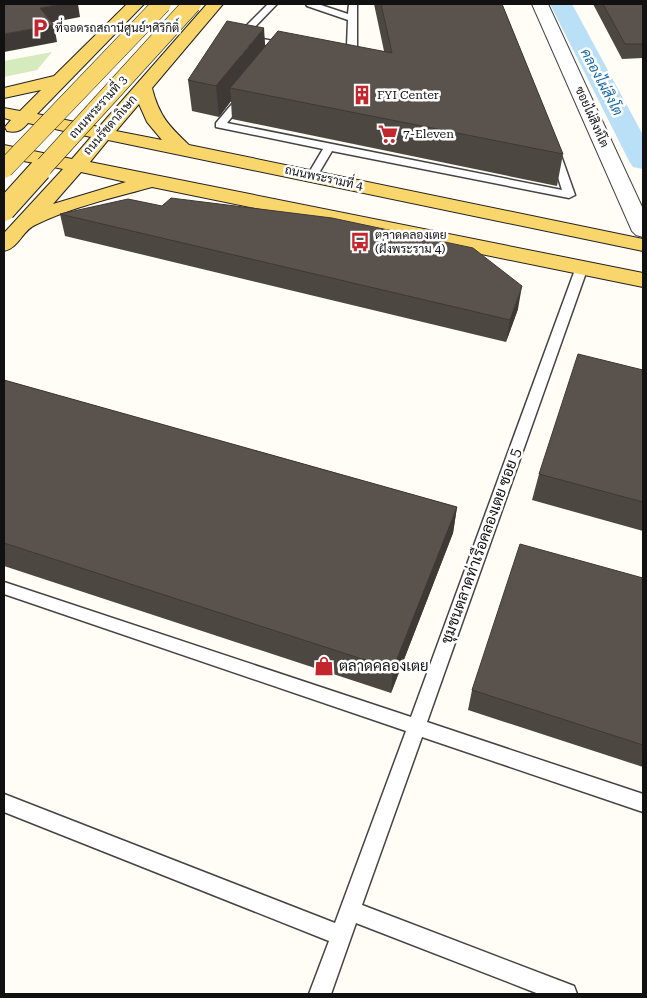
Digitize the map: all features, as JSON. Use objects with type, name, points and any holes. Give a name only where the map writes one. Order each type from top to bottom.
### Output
[{"type":"main road","points":[[4,137],[136,4]]},
{"type":"main road","name":"ถนนพระรามที่ 3","points":[[4,170],[162,4]]},
{"type":"main road","name":"ถนนพระรามที่ 3","points":[[4,210],[192,4]]},
{"type":"main road","name":"ถนนรัชดาภิเษก","points":[[4,245],[76,166],[215,4]]},
{"type":"main road","points":[[4,94],[61,80]]},
{"type":"main road","points":[[143,87],[146,102],[156,124],[182,149]]},
{"type":"main road","name":"ถนนพระรามที่ 4","points":[[4,113],[643,245]]},
{"type":"main road","points":[[4,151],[643,280]]},
{"type":"main road","points":[[23,223],[76,202],[155,180]]},
{"type":"street","name":"ซอยไผ่สิงห์โต","points":[[540,4],[643,231]]},
{"type":"lane","points":[[273,4],[244,33],[247,38],[281,49],[300,48]]},
{"type":"lane","points":[[310,4],[352,18]]},
{"type":"lane","points":[[325,52],[342,53],[352,47],[353,4]]},
{"type":"lane","points":[[249,88],[220,125],[569,195],[552,142]]},
{"type":"lane","points":[[312,176],[329,147]]},
{"type":"lane","name":"ชุมชนตลาดท่าเรือคลองเตย ซอย 5","points":[[320,994],[582,267]]},
{"type":"lane","points":[[4,588],[643,803]]},
{"type":"lane","points":[[4,803],[340,936]]},
{"type":"lane","points":[[350,910],[566,994]]},
{"type":"green space","points":[[52,52],[37,70],[4,77],[4,61]]},
{"type":"building","points":[[4,4],[62,4],[40,8],[54,25],[4,34]]},
{"type":"building","name":"FYI Center","points":[[381,4],[502,4],[563,154],[230,88],[278,31],[392,53]]},
{"type":"building","points":[[603,4],[643,4],[643,44],[625,44]]},
{"type":"building","points":[[227,21],[264,28],[216,86],[188,80]]},
{"type":"building","points":[[171,198],[332,218],[473,248],[522,286],[510,320],[60,214],[128,199],[162,206]]},
{"type":"building","points":[[578,354],[643,370],[643,502],[539,474]]},
{"type":"building","points":[[4,380],[457,507],[393,669],[4,543]]},
{"type":"building","points":[[520,544],[643,578],[643,745],[472,690]]},
{"type":"waterway","name":"คลองไผ่สิงโต","points":[[561,4],[643,161]]},
{"type":"place","name":"ที่จอดรถสถานีศูนย์ฯศิริกิติ์","points":[[40,28]]},
{"type":"place","name":"FYI Center","points":[[362,95]]},
{"type":"place","name":"7-Eleven","points":[[388,134]]},
{"type":"place","name":"ตลาดคลองเตย (ฝั่งพระราม 4)","points":[[360,242]]},
{"type":"place","name":"ตลาดคลองเตย","points":[[324,666]]}]
